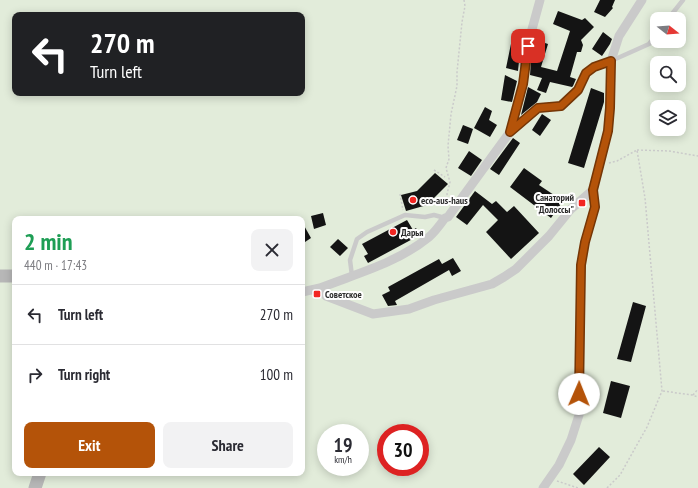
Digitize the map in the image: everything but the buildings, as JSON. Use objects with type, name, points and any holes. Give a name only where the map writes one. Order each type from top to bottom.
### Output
[{"type":"street","points":[[510,132],[523,84],[525,59],[529,39],[540,0]]},
{"type":"street","points":[[543,488],[559,465],[571,440],[579,415],[581,265],[585,242],[595,207],[593,190],[608,131],[611,61],[619,36],[642,0]]},
{"type":"street","points":[[305,291],[320,288],[386,263],[411,250],[429,236],[446,218],[510,132],[538,108],[561,106],[578,90],[586,73],[594,67],[611,61]]},
{"type":"street","points":[[320,288],[326,296],[373,314],[409,309],[434,300],[492,284],[504,278],[516,269],[549,236],[570,209],[593,190]]},
{"type":"street","points":[[0,276],[12,276]]},
{"type":"street","points":[[35,488],[39,476]]},
{"type":"lane","points":[[674,12],[683,0]]},
{"type":"lane","points":[[611,61],[650,43]]},
{"type":"lane","points":[[352,276],[350,260],[357,239],[367,232],[405,215],[425,217],[434,215],[446,218]]},
{"type":"path","points":[[446,218],[447,194],[450,182],[446,168],[450,159],[448,146],[451,114],[457,86],[461,29],[465,6],[464,0]]},
{"type":"path","points":[[607,488],[620,475],[647,427],[662,391],[645,198],[637,150]]},
{"type":"path","points":[[599,165],[617,161],[637,150],[669,151],[698,156]]},
{"type":"path","points":[[434,170],[445,177]]},
{"type":"path","points":[[400,194],[405,215]]},
{"type":"path","points":[[692,395],[698,389]]},
{"type":"path","points":[[662,391],[698,397]]},
{"type":"path","points":[[549,479],[578,488]]},
{"type":"green space","points":[[0,0],[698,0],[698,488],[0,488]]},
{"type":"place","name":"eco-aus-haus","points":[[413,200]]},
{"type":"place","name":"Санаторий \"Долоссы\"","points":[[582,203]]},
{"type":"place","name":"Дарья","points":[[393,232]]},
{"type":"place","name":"Советское","points":[[317,294]]},
{"type":"route","points":[[528,46],[525,59],[523,84],[510,132],[538,108],[561,106],[578,90],[586,73],[594,67],[611,61],[608,131],[593,190],[595,207],[585,242],[581,265],[579,394]]}]
